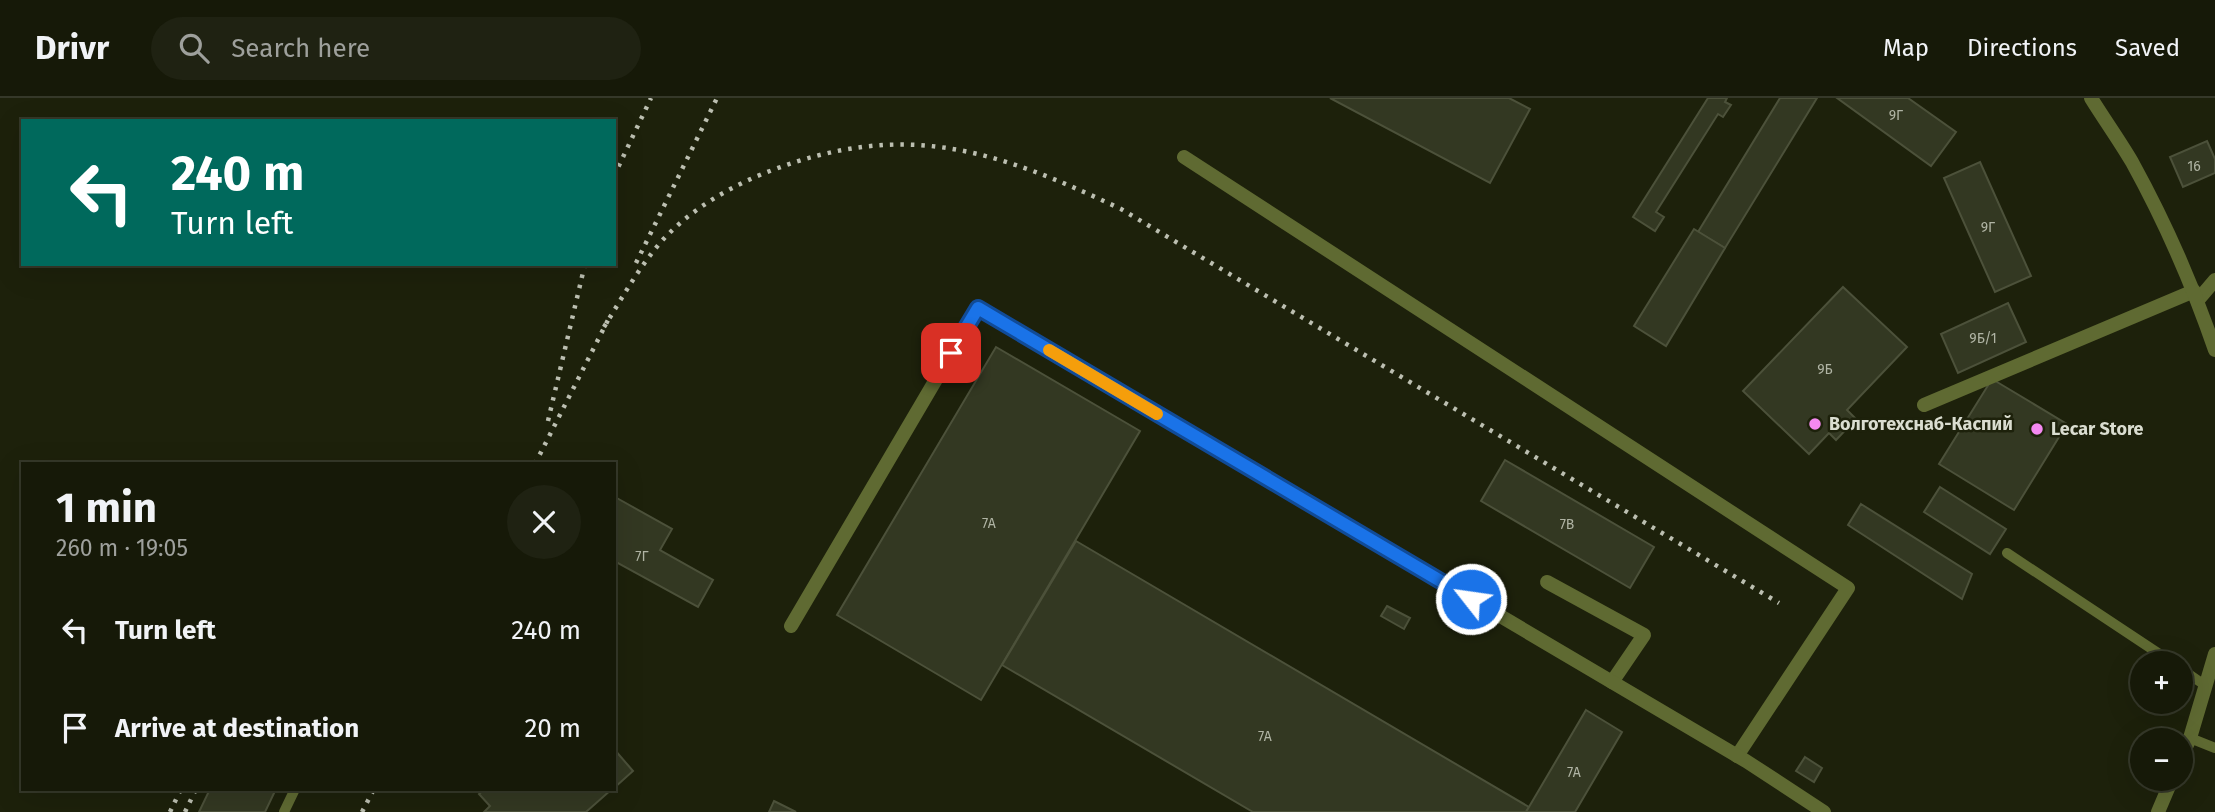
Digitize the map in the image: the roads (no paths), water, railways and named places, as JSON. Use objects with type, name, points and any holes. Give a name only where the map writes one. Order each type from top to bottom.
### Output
[{"type":"street","points":[[2091,98],[2131,160],[2161,219],[2196,296],[2215,350]]},
{"type":"street","points":[[1184,157],[1848,588],[1737,756]]},
{"type":"street","points":[[1924,405],[2196,296],[2215,280]]},
{"type":"street","points":[[791,626],[978,308],[1737,756],[1824,812]]},
{"type":"street","points":[[1547,582],[1644,635],[1612,682]]},
{"type":"street","points":[[2193,729],[2215,654]]},
{"type":"street","points":[[2158,812],[2167,791]]},
{"type":"lane","points":[[2007,553],[2155,651]]},
{"type":"lane","points":[[2193,677],[2207,686]]},
{"type":"lane","points":[[2193,739],[2215,748]]},
{"type":"lane","points":[[284,812],[294,791]]},
{"type":"railway","points":[[616,172],[651,98]]},
{"type":"railway","points":[[636,263],[717,98]]},
{"type":"railway","points":[[604,327],[644,263],[671,231],[710,201],[755,177],[819,155],[864,147],[907,145],[949,148],[991,157],[1076,188],[1121,209],[1779,603]]},
{"type":"railway","points":[[548,421],[585,266]]},
{"type":"railway","points":[[536,462],[608,320]]},
{"type":"railway","points":[[170,812],[180,791]]},
{"type":"railway","points":[[185,812],[195,791]]},
{"type":"railway","points":[[362,812],[373,791]]},
{"type":"place","name":"Волготехснаб-Каспий","points":[[1815,424]]},
{"type":"place","name":"Lecar Store","points":[[2037,429]]}]
